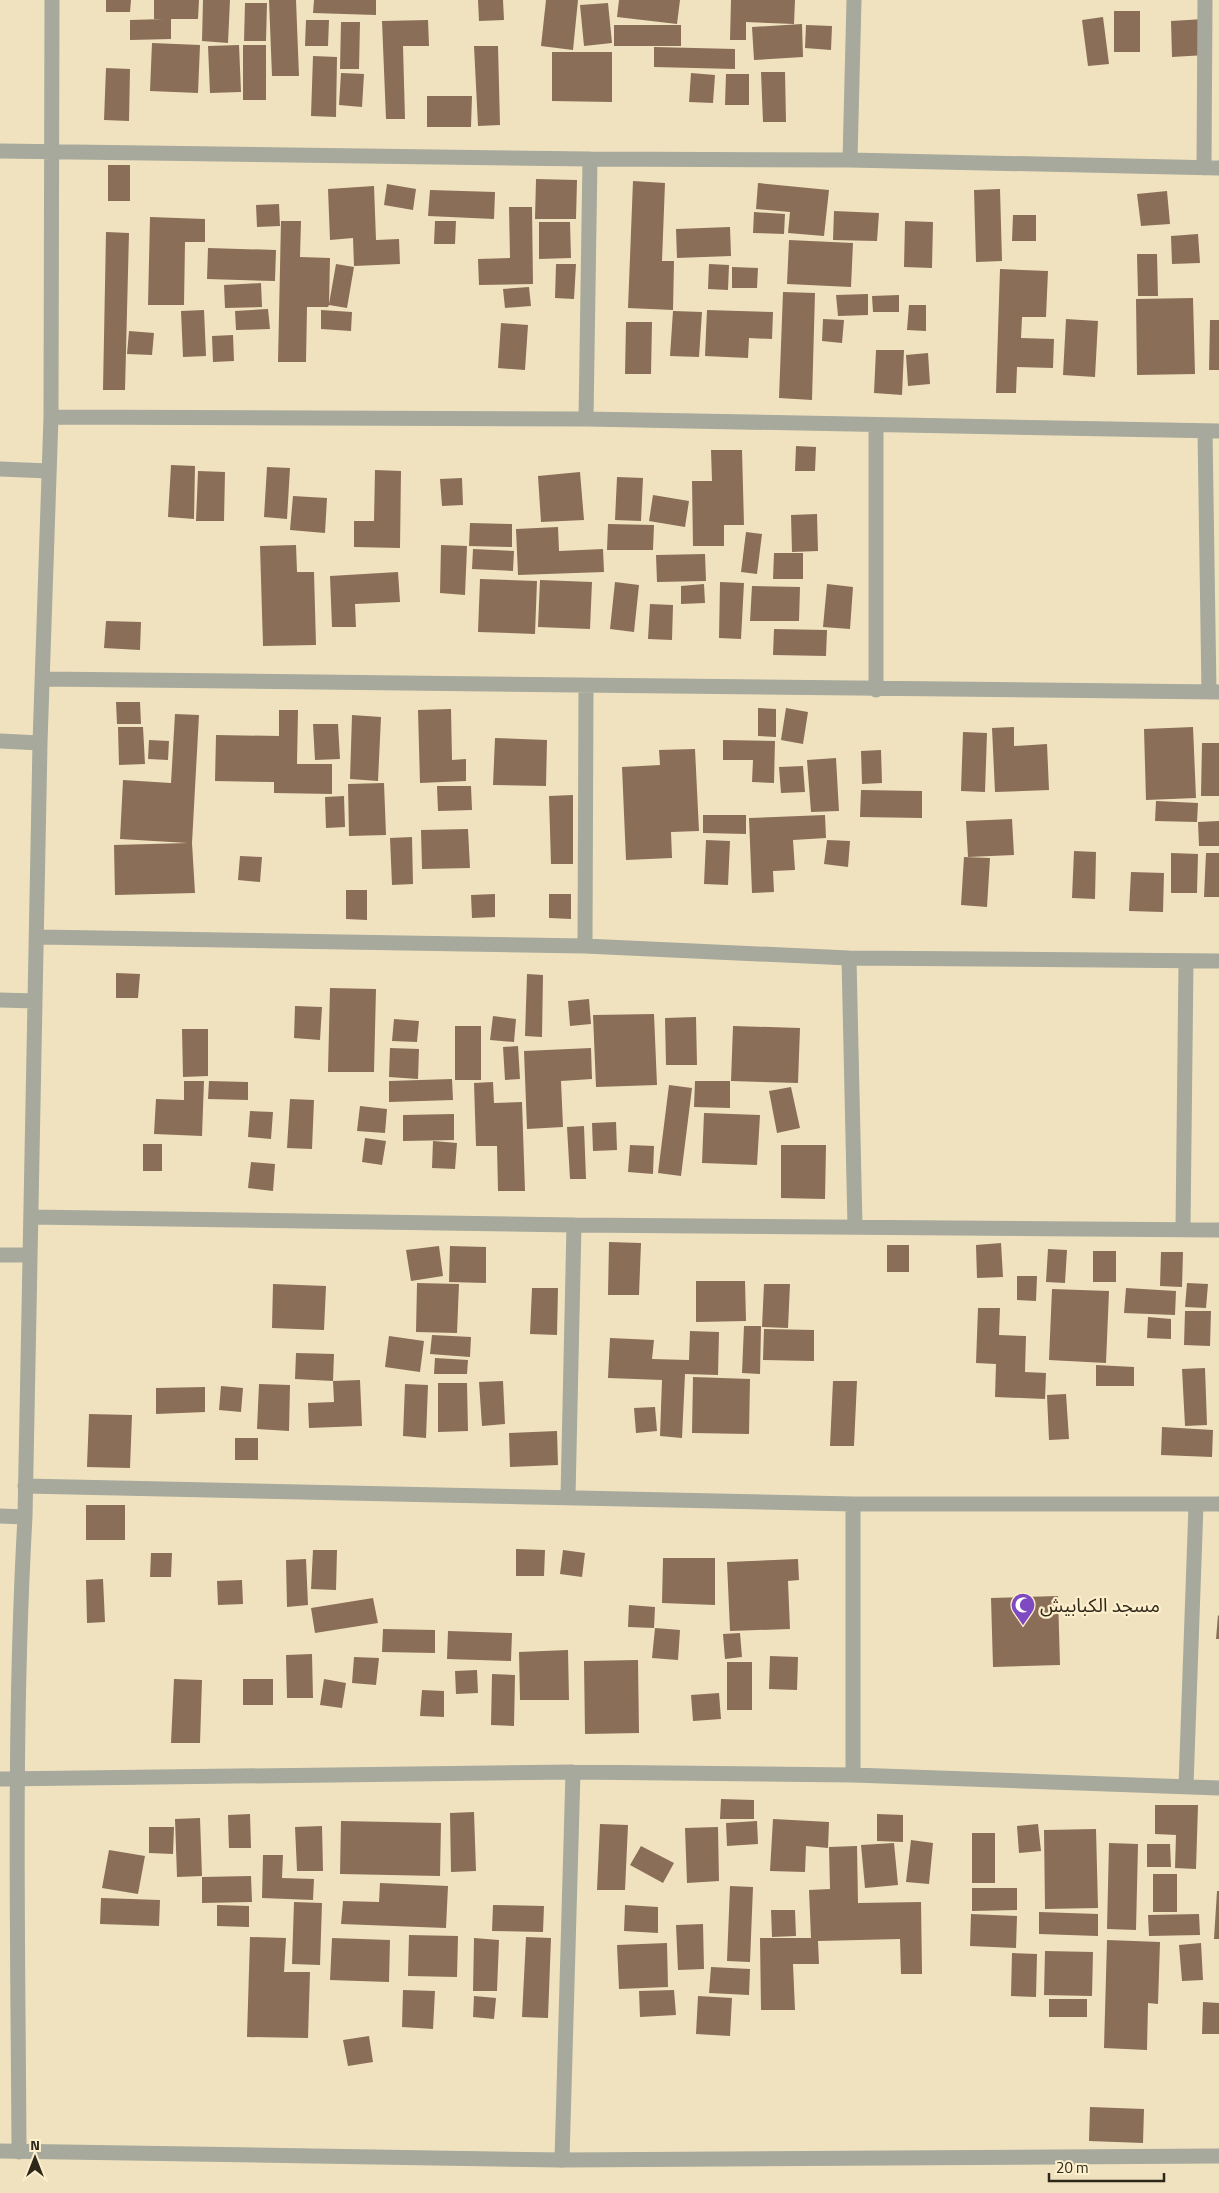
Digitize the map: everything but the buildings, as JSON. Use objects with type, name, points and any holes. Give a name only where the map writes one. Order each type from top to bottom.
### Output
[{"type":"street","points":[[19,2152],[17,1779],[19,1627],[25,1517],[35,1001],[38,937],[40,743],[51,417],[52,0]]},
{"type":"street","points":[[850,160],[854,0]]},
{"type":"street","points":[[0,151],[590,159],[850,160],[1212,168],[1206,0]]},
{"type":"street","points":[[586,419],[590,159]]},
{"type":"street","points":[[42,679],[876,690],[1214,692],[1212,431],[586,419],[51,417]]},
{"type":"street","points":[[876,426],[876,690]]},
{"type":"street","points":[[0,469],[49,470]]},
{"type":"street","points":[[585,946],[586,686]]},
{"type":"street","points":[[0,741],[40,743]]},
{"type":"street","points":[[38,937],[585,946],[849,958],[1219,961]]},
{"type":"street","points":[[849,958],[855,1226]]},
{"type":"street","points":[[1184,1229],[1186,961]]},
{"type":"street","points":[[0,1000],[35,1001]]},
{"type":"street","points":[[31,1217],[574,1225],[1219,1230]]},
{"type":"street","points":[[568,1497],[574,1225]]},
{"type":"street","points":[[0,1255],[30,1255]]},
{"type":"street","points":[[25,1486],[853,1504],[1219,1504]]},
{"type":"street","points":[[853,1504],[853,1775]]},
{"type":"street","points":[[1186,1786],[1196,1505]]},
{"type":"street","points":[[0,1516],[25,1517]]},
{"type":"street","points":[[562,2160],[573,1772]]},
{"type":"street","points":[[0,1779],[573,1772],[853,1775],[1219,1788]]},
{"type":"street","points":[[0,2151],[562,2160],[1219,2156]]},
{"type":"place","name":"مسجد الكبابيش","points":[[1023,1626]]}]
